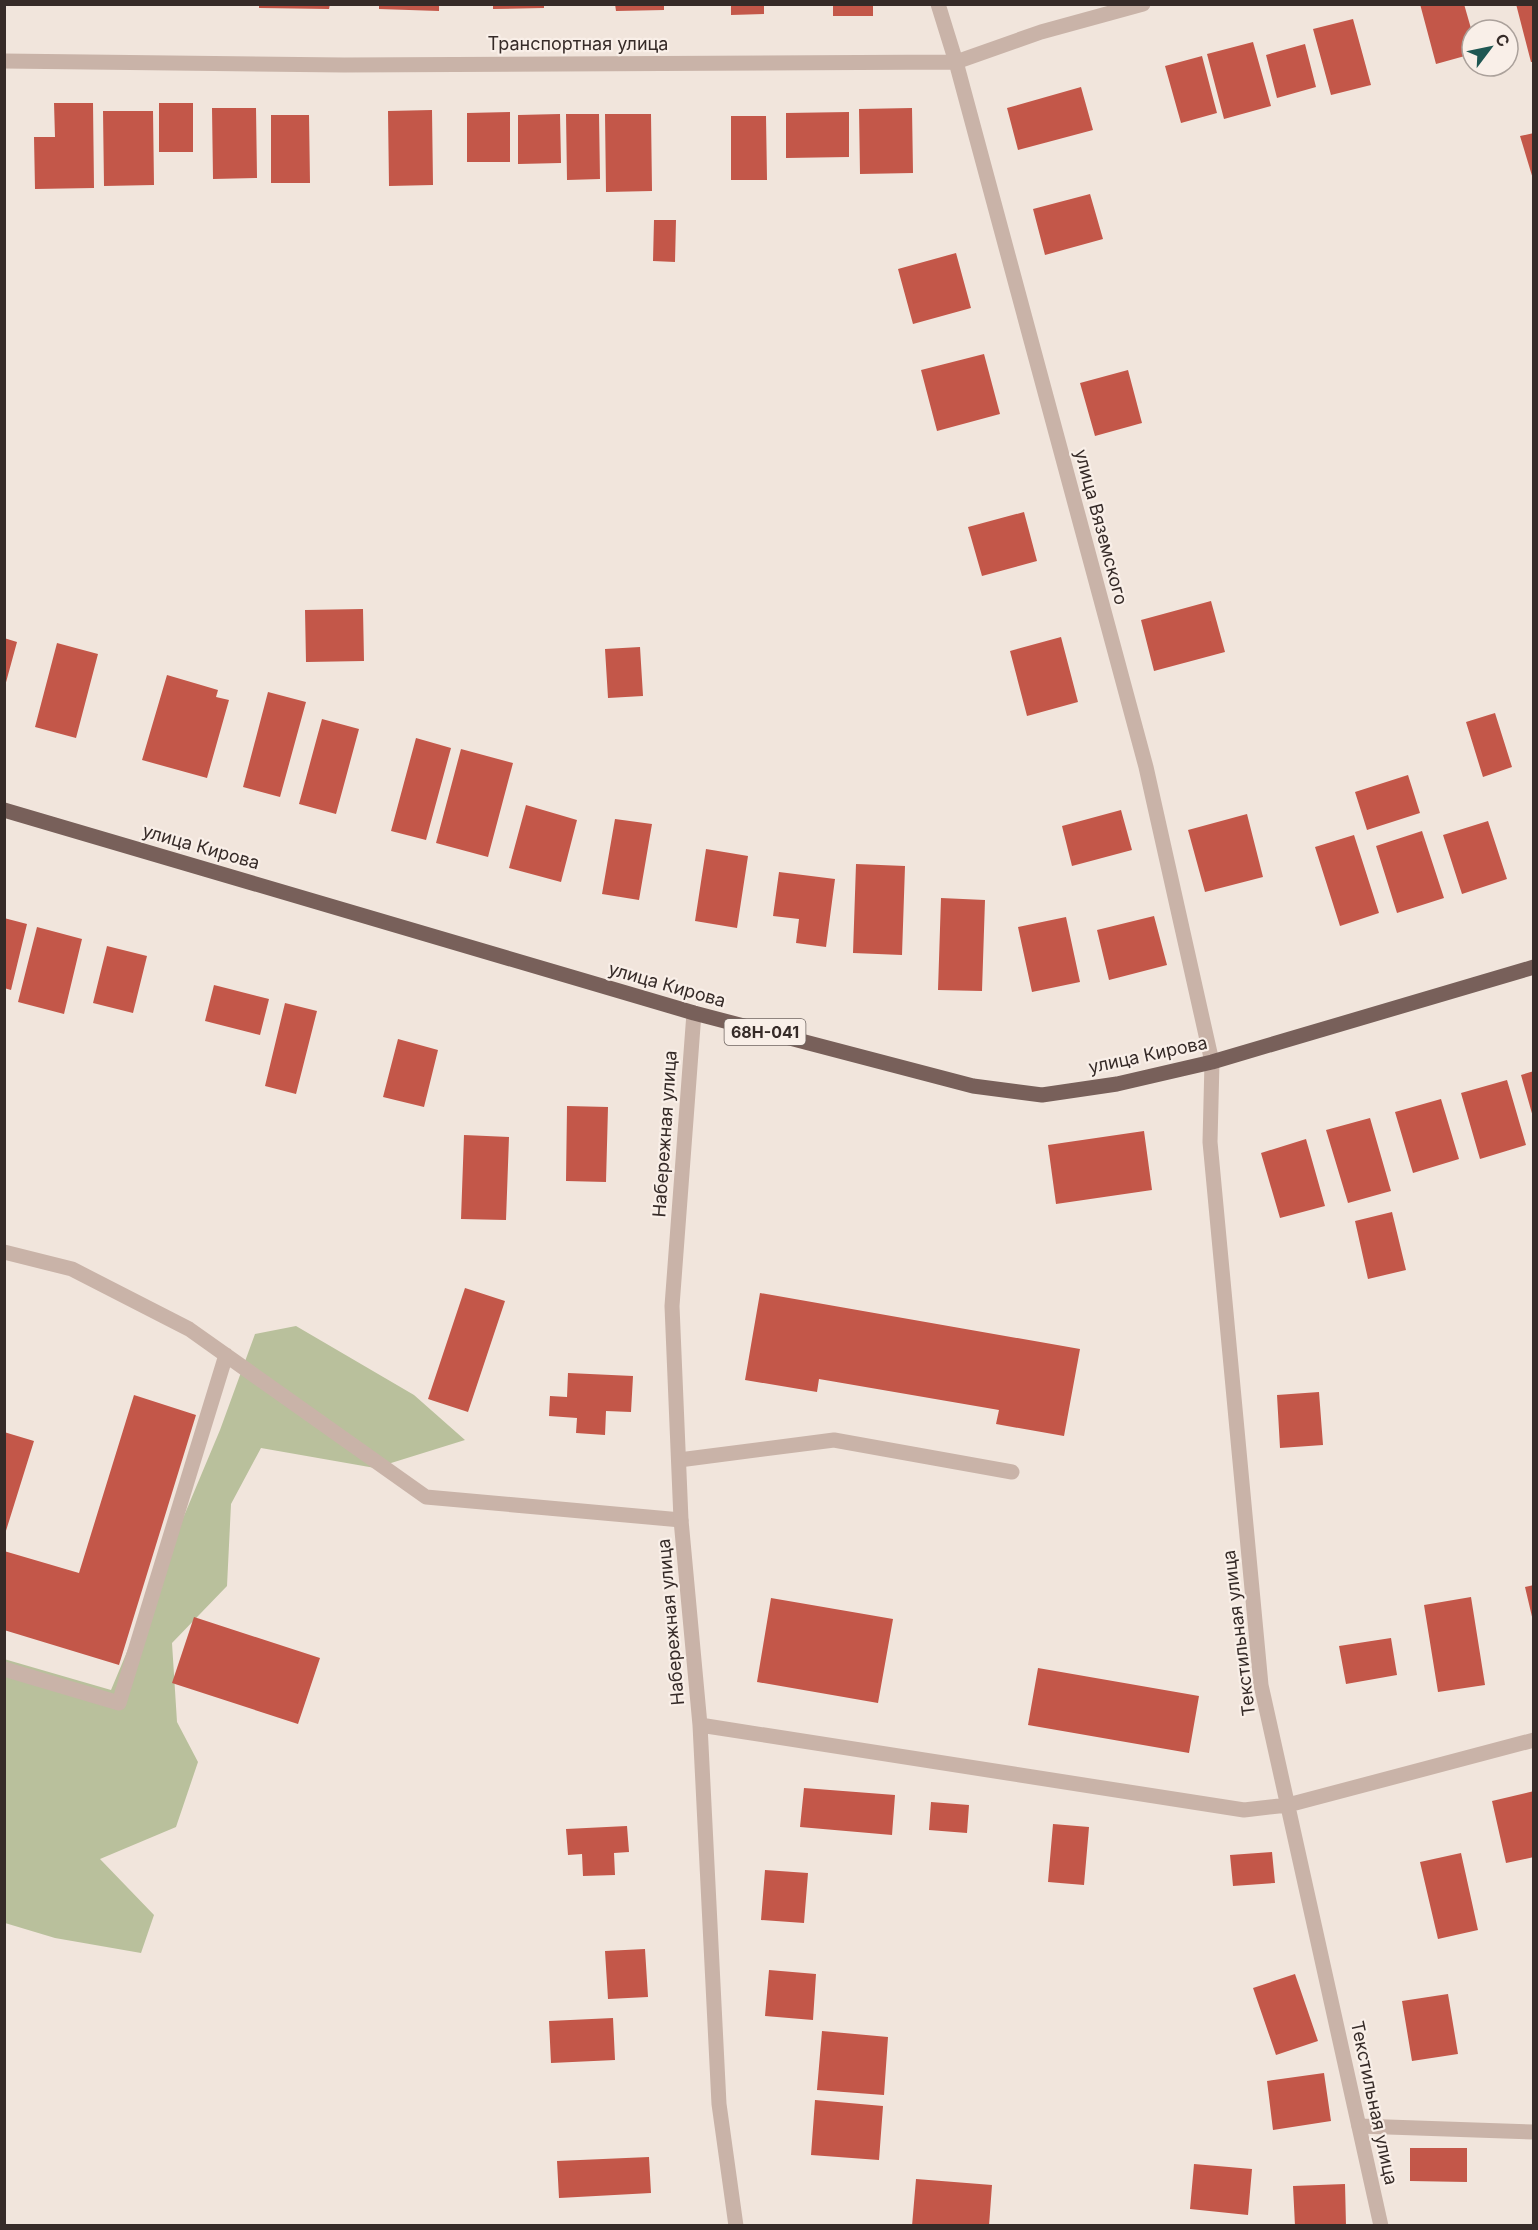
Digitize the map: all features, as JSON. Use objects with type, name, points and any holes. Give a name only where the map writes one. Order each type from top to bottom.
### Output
[{"type":"main road","name":"улица Кирова","points":[[4,810],[694,1014],[973,1086],[1042,1095],[1117,1084],[1212,1062],[1533,967]]},
{"type":"street","name":"улица Вяземского","points":[[938,4],[956,62],[1146,767],[1212,1062]]},
{"type":"street","name":"Транспортная улица","points":[[4,61],[344,65],[956,62],[1041,32],[1143,4]]},
{"type":"street","name":"Набережная улица","points":[[694,1014],[672,1306],[681,1521],[700,1725],[719,2104],[736,2226]]},
{"type":"street","name":"Текстильная улица","points":[[1212,1062],[1210,1142],[1260,1673],[1381,2226]]},
{"type":"street","points":[[4,1252],[72,1269],[189,1329],[426,1497],[681,1521]]},
{"type":"street","points":[[4,1669],[119,1702],[226,1355]]},
{"type":"street","points":[[679,1460],[834,1440],[1012,1472]]},
{"type":"street","points":[[700,1725],[1244,1810],[1288,1805],[1533,1740]]},
{"type":"street","points":[[1359,2126],[1533,2132]]},
{"type":"green space","points":[[296,1326],[414,1395],[465,1440],[375,1468],[261,1448],[231,1504],[227,1586],[172,1643],[177,1722],[198,1762],[176,1827],[100,1859],[154,1915],[141,1953],[55,1938],[5,1923],[4,1659],[111,1690],[220,1430],[255,1334]]},
{"type":"building","points":[[259,4],[330,4],[329,9],[259,8]]},
{"type":"building","points":[[379,4],[439,4],[439,11],[379,9]]},
{"type":"building","points":[[493,4],[544,4],[544,8],[493,9]]},
{"type":"building","points":[[615,4],[664,4],[664,10],[616,11]]},
{"type":"building","points":[[731,4],[764,4],[764,14],[731,15]]},
{"type":"building","points":[[833,4],[873,4],[873,16],[833,16]]},
{"type":"building","points":[[1420,4],[1464,4],[1468,18],[1460,18],[1460,57],[1436,64]]},
{"type":"building","points":[[1516,4],[1534,4],[1534,62],[1531,62]]},
{"type":"building","points":[[1353,19],[1371,85],[1331,95],[1313,29]]},
{"type":"building","points":[[1253,42],[1271,106],[1224,119],[1207,54]]},
{"type":"building","points":[[1305,44],[1316,87],[1277,98],[1266,55]]},
{"type":"building","points":[[1202,56],[1217,113],[1181,123],[1165,66]]},
{"type":"building","points":[[1081,87],[1093,130],[1018,150],[1007,108]]},
{"type":"building","points":[[54,103],[93,103],[94,188],[35,189],[34,137],[55,137]]},
{"type":"building","points":[[159,103],[193,103],[193,152],[159,152]]},
{"type":"building","points":[[212,108],[256,108],[257,178],[213,179]]},
{"type":"building","points":[[912,108],[913,173],[860,174],[859,109]]},
{"type":"building","points":[[432,110],[433,185],[389,186],[388,111]]},
{"type":"building","points":[[103,111],[153,111],[154,185],[104,186]]},
{"type":"building","points":[[510,112],[510,162],[467,162],[467,113]]},
{"type":"building","points":[[849,112],[849,157],[786,158],[786,113]]},
{"type":"building","points":[[560,114],[561,163],[518,164],[518,115]]},
{"type":"building","points":[[566,114],[599,114],[600,179],[567,180]]},
{"type":"building","points":[[605,114],[651,114],[652,191],[606,192]]},
{"type":"building","points":[[271,115],[309,115],[310,183],[271,183]]},
{"type":"building","points":[[731,116],[766,116],[767,180],[731,180]]},
{"type":"building","points":[[1534,133],[1534,179],[1533,179],[1520,136]]},
{"type":"building","points":[[1090,194],[1103,239],[1045,255],[1033,209]]},
{"type":"building","points":[[654,220],[676,220],[675,262],[653,261]]},
{"type":"building","points":[[956,253],[971,308],[913,324],[898,269]]},
{"type":"building","points":[[984,354],[1000,414],[937,431],[921,370]]},
{"type":"building","points":[[1128,370],[1142,423],[1095,436],[1080,383]]},
{"type":"building","points":[[1024,512],[1037,561],[982,576],[968,527]]},
{"type":"building","points":[[1211,601],[1225,652],[1154,671],[1141,620]]},
{"type":"building","points":[[363,609],[364,661],[306,662],[305,610]]},
{"type":"building","points":[[1061,637],[1078,702],[1027,716],[1010,651]]},
{"type":"building","points":[[4,638],[17,642],[5,686],[4,686]]},
{"type":"building","points":[[57,643],[98,654],[76,738],[35,727]]},
{"type":"building","points":[[640,647],[643,696],[608,698],[605,649]]},
{"type":"building","points":[[167,675],[218,690],[216,697],[229,700],[207,778],[142,760]]},
{"type":"building","points":[[268,692],[306,702],[280,797],[243,787]]},
{"type":"building","points":[[1495,713],[1512,767],[1483,777],[1466,722]]},
{"type":"building","points":[[322,719],[359,729],[336,814],[299,804]]},
{"type":"building","points":[[416,738],[451,748],[426,840],[391,831]]},
{"type":"building","points":[[461,749],[513,763],[488,857],[436,843]]},
{"type":"building","points":[[1408,775],[1420,813],[1367,830],[1355,792]]},
{"type":"building","points":[[526,805],[577,820],[561,882],[509,868]]},
{"type":"building","points":[[1121,810],[1132,850],[1072,866],[1062,826]]},
{"type":"building","points":[[1247,814],[1263,877],[1205,892],[1188,830]]},
{"type":"building","points":[[615,819],[652,824],[639,900],[602,894]]},
{"type":"building","points":[[1488,821],[1507,879],[1462,894],[1443,835]]},
{"type":"building","points":[[1422,831],[1444,898],[1397,913],[1376,846]]},
{"type":"building","points":[[1354,835],[1379,913],[1340,926],[1315,847]]},
{"type":"building","points":[[706,849],[748,856],[737,928],[695,921]]},
{"type":"building","points":[[856,864],[905,866],[902,955],[853,953]]},
{"type":"building","points":[[779,872],[835,879],[826,947],[796,943],[799,919],[773,916]]},
{"type":"building","points":[[941,898],[985,900],[982,991],[938,990]]},
{"type":"building","points":[[1154,916],[1167,965],[1109,980],[1097,930]]},
{"type":"building","points":[[1066,917],[1080,982],[1032,992],[1018,927]]},
{"type":"building","points":[[4,918],[27,924],[11,990],[4,988]]},
{"type":"building","points":[[37,927],[82,939],[64,1014],[18,1002]]},
{"type":"building","points":[[107,946],[147,956],[133,1013],[93,1003]]},
{"type":"building","points":[[214,985],[269,999],[260,1035],[205,1021]]},
{"type":"building","points":[[285,1003],[317,1011],[296,1094],[265,1086]]},
{"type":"building","points":[[398,1039],[438,1050],[424,1107],[383,1097]]},
{"type":"building","points":[[1534,1071],[1534,1117],[1533,1117],[1521,1075]]},
{"type":"building","points":[[1507,1080],[1526,1145],[1480,1159],[1461,1093]]},
{"type":"building","points":[[1441,1099],[1459,1159],[1413,1173],[1395,1112]]},
{"type":"building","points":[[567,1106],[608,1107],[606,1182],[566,1181]]},
{"type":"building","points":[[1370,1118],[1391,1191],[1348,1203],[1326,1130]]},
{"type":"building","points":[[1144,1131],[1152,1190],[1056,1204],[1048,1145]]},
{"type":"building","points":[[464,1135],[509,1137],[506,1220],[461,1219]]},
{"type":"building","points":[[1306,1139],[1325,1206],[1280,1218],[1261,1153]]},
{"type":"building","points":[[1392,1212],[1406,1270],[1368,1279],[1355,1221]]},
{"type":"building","points":[[465,1288],[505,1301],[468,1412],[428,1399]]},
{"type":"building","points":[[760,1293],[1080,1349],[1064,1436],[996,1424],[999,1410],[819,1379],[817,1392],[745,1380]]},
{"type":"building","points":[[568,1373],[633,1376],[631,1412],[606,1411],[605,1435],[576,1433],[577,1418],[549,1416],[550,1396],[567,1397]]},
{"type":"building","points":[[1319,1392],[1323,1445],[1280,1448],[1277,1395]]},
{"type":"building","points":[[134,1395],[196,1415],[119,1665],[4,1630],[4,1551],[79,1573]]},
{"type":"building","points":[[4,1432],[34,1441],[5,1534],[4,1534]]},
{"type":"building","points":[[1534,1585],[1534,1621],[1533,1621],[1525,1587]]},
{"type":"building","points":[[1471,1597],[1485,1685],[1438,1692],[1424,1605]]},
{"type":"building","points":[[771,1598],[893,1619],[878,1703],[757,1682]]},
{"type":"building","points":[[194,1617],[320,1658],[298,1724],[172,1683]]},
{"type":"building","points":[[1391,1638],[1397,1675],[1346,1684],[1339,1646]]},
{"type":"building","points":[[1038,1668],[1199,1696],[1189,1753],[1028,1725]]},
{"type":"building","points":[[804,1788],[895,1795],[892,1835],[800,1827]]},
{"type":"building","points":[[1534,1791],[1534,1857],[1506,1863],[1492,1801]]},
{"type":"building","points":[[931,1802],[969,1805],[967,1833],[929,1830]]},
{"type":"building","points":[[1053,1824],[1089,1827],[1084,1885],[1048,1882]]},
{"type":"building","points":[[627,1826],[629,1852],[614,1853],[615,1875],[583,1876],[582,1854],[568,1855],[566,1829]]},
{"type":"building","points":[[1272,1852],[1275,1883],[1233,1886],[1230,1855]]},
{"type":"building","points":[[1461,1853],[1478,1930],[1438,1939],[1420,1862]]},
{"type":"building","points":[[765,1870],[808,1873],[804,1923],[761,1920]]},
{"type":"building","points":[[645,1949],[648,1997],[608,1999],[605,1951]]},
{"type":"building","points":[[769,1970],[816,1974],[813,2020],[765,2016]]},
{"type":"building","points":[[1295,1974],[1318,2041],[1276,2055],[1253,1988]]},
{"type":"building","points":[[1448,1994],[1458,2054],[1412,2061],[1402,2001]]},
{"type":"building","points":[[613,2018],[615,2060],[551,2063],[549,2021]]},
{"type":"building","points":[[822,2031],[888,2037],[884,2095],[817,2090]]},
{"type":"building","points":[[1324,2073],[1331,2121],[1273,2130],[1267,2081]]},
{"type":"building","points":[[815,2100],[883,2106],[879,2160],[811,2155]]},
{"type":"building","points":[[1410,2148],[1467,2148],[1467,2182],[1410,2181]]},
{"type":"building","points":[[649,2157],[651,2193],[559,2198],[557,2161]]},
{"type":"building","points":[[1194,2164],[1252,2169],[1248,2215],[1190,2209]]},
{"type":"building","points":[[916,2179],[992,2185],[989,2226],[912,2226]]},
{"type":"building","points":[[1345,2184],[1346,2226],[1295,2226],[1293,2186]]}]
